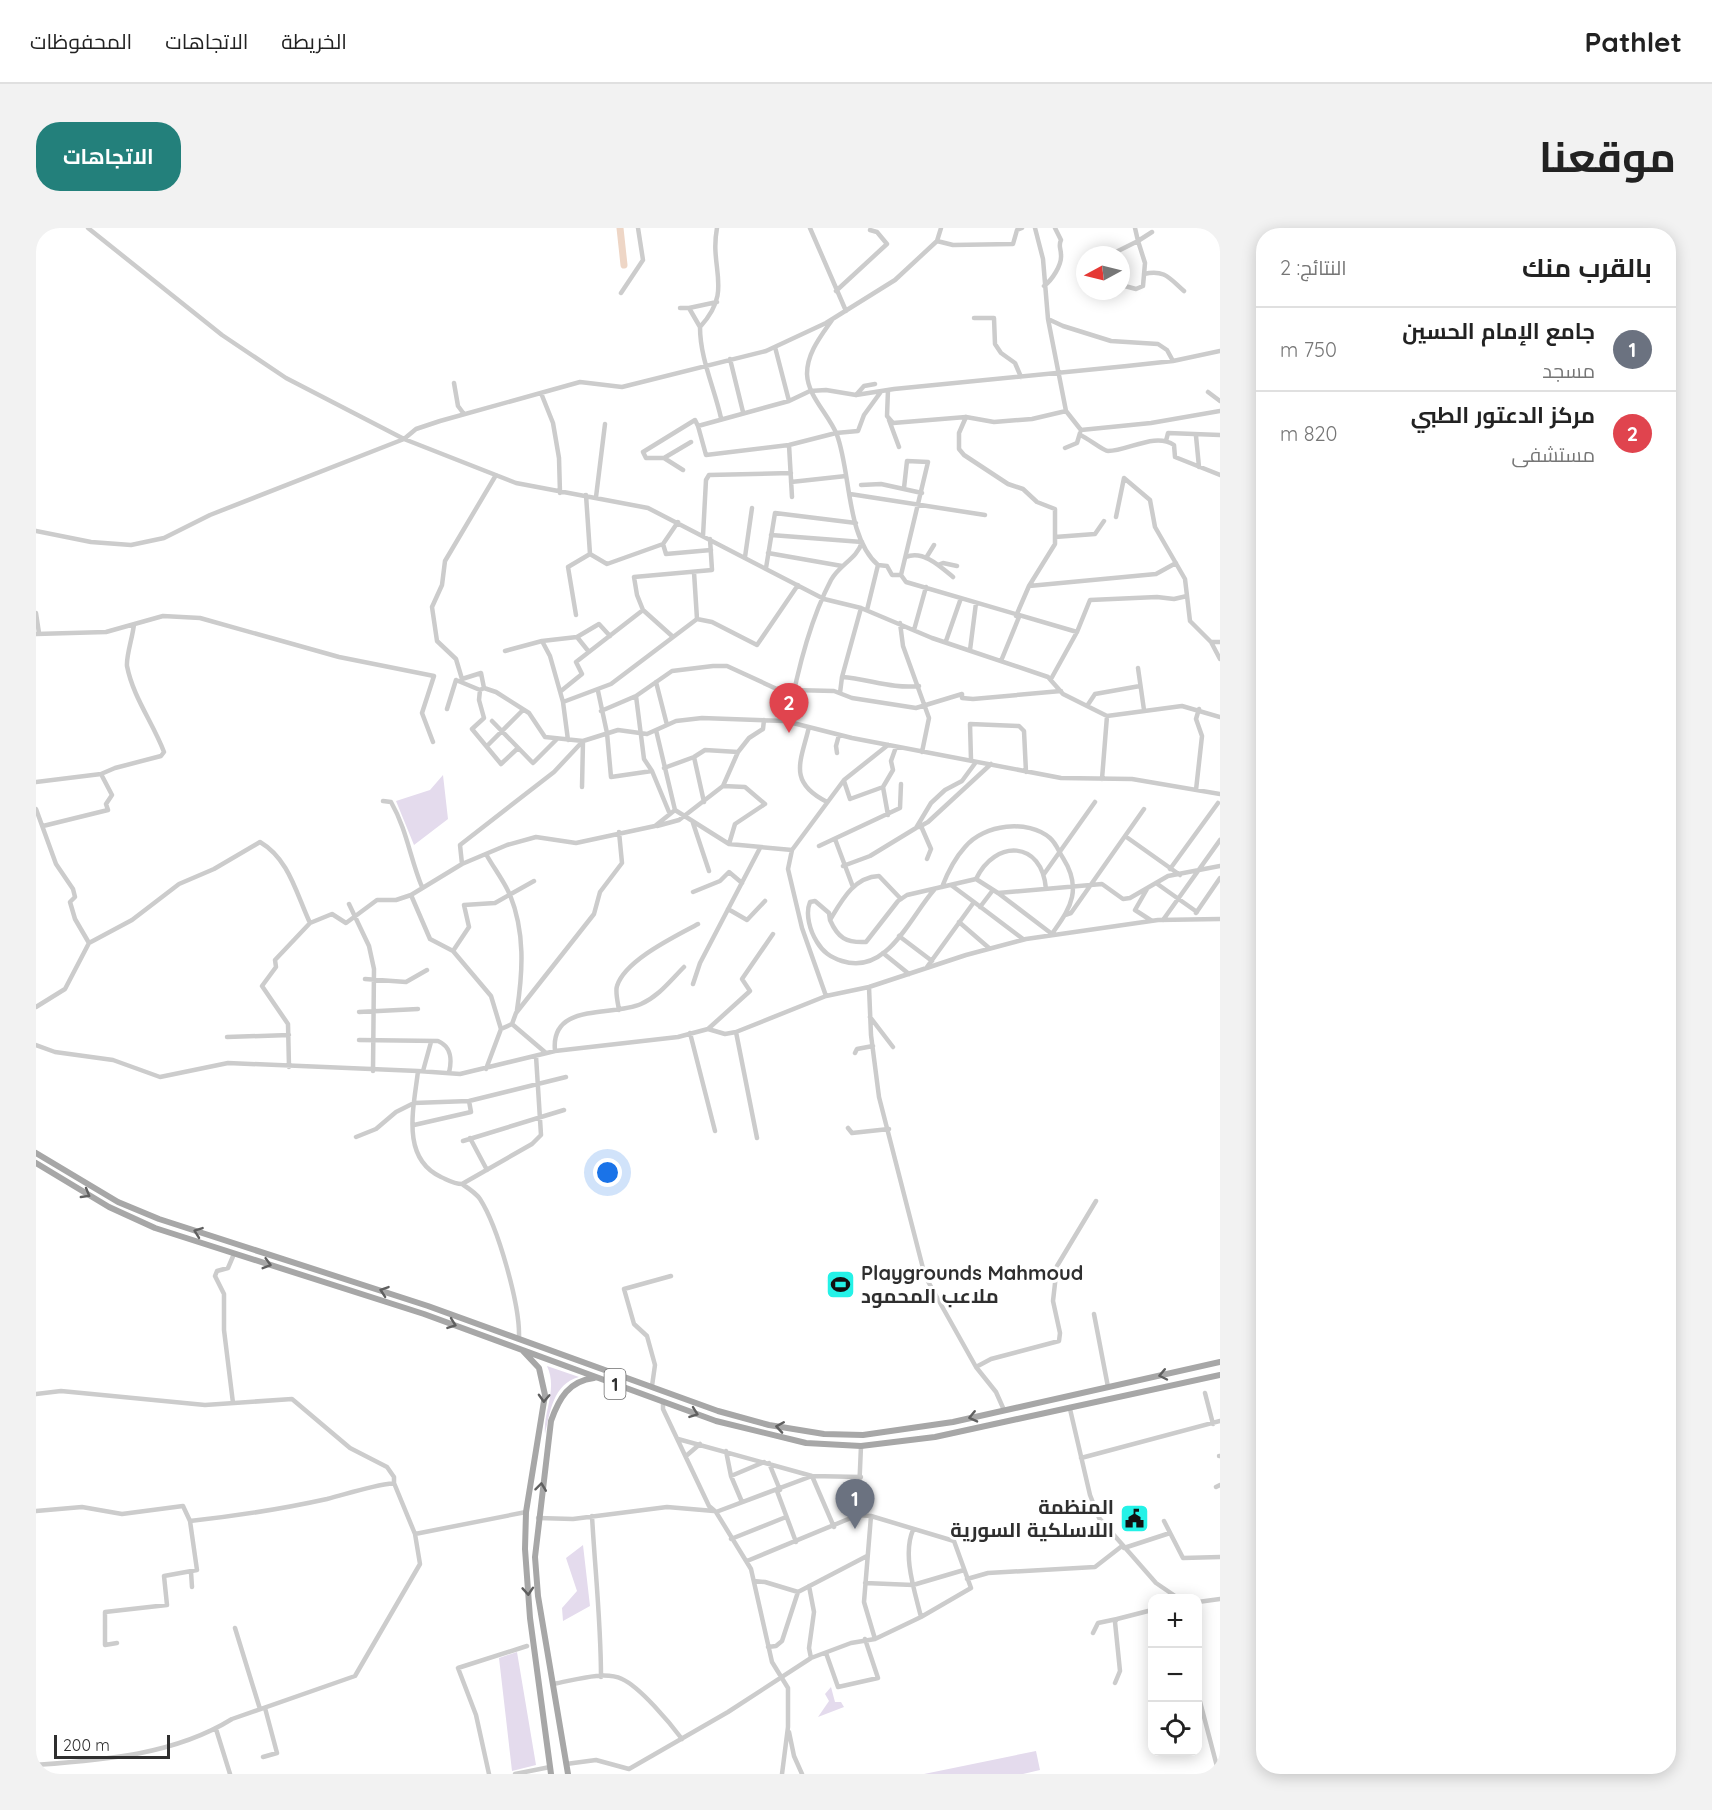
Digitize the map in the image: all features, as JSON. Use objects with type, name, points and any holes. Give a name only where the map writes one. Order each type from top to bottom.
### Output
[{"type":"main road","name":"1","points":[[36,1153],[118,1202],[175,1224],[428,1306],[519,1337],[718,1411],[769,1425],[824,1434],[863,1436],[953,1422],[1220,1362]]},
{"type":"main road","name":"1","points":[[36,1163],[109,1207],[171,1233],[424,1314],[716,1421],[806,1443],[861,1446],[955,1433],[1220,1375]]},
{"type":"main road","points":[[171,1233],[175,1224]]},
{"type":"main road","points":[[247,1258],[250,1249]]},
{"type":"main road","points":[[424,1314],[428,1306]]},
{"type":"main road","points":[[520,1348],[539,1368],[544,1381],[544,1438],[535,1557],[538,1596],[568,1774]]},
{"type":"main road","points":[[550,1771],[530,1618],[525,1549],[526,1512],[544,1438],[562,1395],[575,1383],[597,1377]]},
{"type":"main road","points":[[716,1421],[718,1411]]},
{"type":"main road","points":[[953,1422],[955,1433]]},
{"type":"main road","points":[[542,1706],[556,1704]]},
{"type":"street","points":[[88,228],[222,335],[286,378],[404,439],[516,483],[648,508],[824,599],[867,610],[914,630],[1052,679],[1061,691],[1107,716],[1182,706],[1199,709],[1220,717]]},
{"type":"street","points":[[621,293],[643,260],[638,228]]},
{"type":"street","points":[[700,327],[712,314],[717,302],[719,276],[714,246],[717,228]]},
{"type":"street","points":[[810,228],[846,311]]},
{"type":"street","points":[[36,531],[91,542],[130,545],[165,538],[210,515],[404,439],[416,429],[580,382],[622,387],[775,347],[834,318],[895,280],[937,241],[941,228]]},
{"type":"street","points":[[937,241],[953,245],[1013,244],[1017,230],[1022,228]]},
{"type":"street","points":[[1035,228],[1043,260],[1048,319],[1066,411],[1080,433],[1093,440],[1101,450],[1107,451],[1134,444],[1166,441],[1174,445],[1175,457],[1220,475]]},
{"type":"street","points":[[1044,286],[1051,280],[1062,258],[1059,243],[1061,240],[1055,228]]},
{"type":"street","points":[[1130,287],[1136,289],[1143,286],[1145,263],[1135,228]]},
{"type":"street","points":[[836,291],[887,244],[877,232],[870,230]]},
{"type":"street","points":[[1128,246],[1152,232]]},
{"type":"street","points":[[1144,274],[1155,271],[1167,274],[1184,291]]},
{"type":"street","points":[[680,308],[717,302]]},
{"type":"street","points":[[689,308],[700,327],[700,350],[721,418]]},
{"type":"street","points":[[834,318],[809,357],[807,375],[810,391],[836,433],[862,542],[878,564],[887,567],[892,575],[902,575]]},
{"type":"street","points":[[974,318],[994,318],[995,344],[1001,353],[1015,363],[1021,377]]},
{"type":"street","points":[[1048,319],[1111,341],[1158,344],[1167,350],[1173,361]]},
{"type":"street","points":[[775,347],[789,401]]},
{"type":"street","points":[[698,426],[789,401],[810,391],[826,390],[856,395],[1173,361],[1220,351]]},
{"type":"street","points":[[730,359],[743,412]]},
{"type":"street","points":[[856,395],[871,382]]},
{"type":"street","points":[[454,383],[458,406],[464,414]]},
{"type":"street","points":[[888,390],[889,420],[900,447]]},
{"type":"street","points":[[690,442],[664,458],[646,458],[643,452],[695,420],[706,455],[789,445],[836,433],[858,431],[864,415],[880,392]]},
{"type":"street","points":[[1208,392],[1220,401]]},
{"type":"street","points":[[541,393],[553,423],[559,458],[560,493]]},
{"type":"street","points":[[889,420],[893,423],[966,417],[994,422],[1044,418],[1066,411]]},
{"type":"street","points":[[1080,433],[1220,411]]},
{"type":"street","points":[[966,417],[959,433],[959,449],[1001,480],[1023,489],[1036,502],[1055,509],[1056,544],[1029,586],[1001,661]]},
{"type":"street","points":[[596,497],[605,424]]},
{"type":"street","points":[[1065,448],[1077,443],[1080,433]]},
{"type":"street","points":[[1166,441],[1168,433],[1196,436],[1220,435]]},
{"type":"street","points":[[1196,436],[1199,467]]},
{"type":"street","points":[[789,445],[792,497]]},
{"type":"street","points":[[664,458],[683,470]]},
{"type":"street","points":[[904,488],[907,461],[926,461],[929,464],[902,575],[906,582],[1077,632]]},
{"type":"street","points":[[703,536],[706,480],[710,476],[791,473]]},
{"type":"street","points":[[462,679],[456,659],[437,641],[432,607],[442,585],[445,561],[496,475]]},
{"type":"street","points":[[791,482],[846,476]]},
{"type":"street","points":[[1116,517],[1124,478],[1150,500],[1155,527],[1185,579],[1190,621],[1211,642],[1220,659]]},
{"type":"street","points":[[861,485],[880,484],[922,493]]},
{"type":"street","points":[[850,494],[986,515]]},
{"type":"street","points":[[586,495],[590,554]]},
{"type":"street","points":[[745,557],[752,508]]},
{"type":"street","points":[[766,568],[773,515],[778,513],[856,523]]},
{"type":"street","points":[[590,554],[607,564],[663,544],[678,522]]},
{"type":"street","points":[[1056,537],[1095,534],[1104,522]]},
{"type":"street","points":[[771,535],[862,542]]},
{"type":"street","points":[[672,636],[644,610],[637,595],[634,577],[711,570],[710,539]]},
{"type":"street","points":[[788,722],[793,693],[831,580],[842,566],[859,553],[862,542]]},
{"type":"street","points":[[663,544],[666,554],[711,550]]},
{"type":"street","points":[[927,558],[934,545]]},
{"type":"street","points":[[768,553],[842,566]]},
{"type":"street","points":[[576,615],[568,567],[590,554]]},
{"type":"street","points":[[906,557],[915,554],[927,558],[953,577]]},
{"type":"street","points":[[938,565],[943,563],[957,566]]},
{"type":"street","points":[[1029,586],[1156,574],[1176,563]]},
{"type":"street","points":[[867,610],[878,564]]},
{"type":"street","points":[[694,572],[697,619]]},
{"type":"street","points":[[563,702],[612,684],[697,619],[712,622],[757,645],[798,585]]},
{"type":"street","points":[[914,630],[926,587]]},
{"type":"street","points":[[1052,679],[1077,632],[1090,600],[1157,597],[1174,599],[1187,596]]},
{"type":"street","points":[[946,641],[961,598]]},
{"type":"street","points":[[970,650],[976,603]]},
{"type":"street","points":[[840,693],[842,676],[861,608]]},
{"type":"street","points":[[561,691],[582,674],[576,662],[644,610]]},
{"type":"street","points":[[36,614],[38,634],[106,632],[163,616],[200,618],[339,657],[434,676],[422,713],[433,742]]},
{"type":"street","points":[[900,623],[903,646],[926,706],[928,729],[922,752]]},
{"type":"street","points":[[36,782],[101,774],[114,768],[161,756],[164,752],[158,736],[146,718],[127,664],[134,624]]},
{"type":"street","points":[[505,651],[542,641],[577,637],[598,624],[610,636]]},
{"type":"street","points":[[577,637],[589,652]]},
{"type":"street","points":[[542,641],[550,656],[561,691],[568,740]]},
{"type":"street","points":[[1211,642],[1220,642]]},
{"type":"street","points":[[601,711],[636,696],[672,671],[727,666],[793,693],[840,693],[907,707],[926,706],[953,695],[962,694],[962,698],[973,699],[1061,691]]},
{"type":"street","points":[[1138,668],[1144,710]]},
{"type":"street","points":[[456,681],[481,673],[482,689],[479,700],[484,718],[472,729],[501,764],[517,749]]},
{"type":"street","points":[[842,676],[870,680],[894,687],[919,686]]},
{"type":"street","points":[[456,681],[496,692],[529,713],[545,737],[557,739],[583,741],[618,730],[642,733],[656,730],[676,721],[702,718],[764,720],[788,722],[896,747],[1061,778],[1132,779],[1220,794]]},
{"type":"street","points":[[447,709],[456,681]]},
{"type":"street","points":[[656,682],[667,725]]},
{"type":"street","points":[[1088,706],[1095,694],[1140,686]]},
{"type":"street","points":[[598,691],[607,733],[611,777],[652,771]]},
{"type":"street","points":[[636,696],[644,759],[672,811],[729,844],[792,850]]},
{"type":"street","points":[[1196,790],[1203,736],[1196,719],[1199,709]]},
{"type":"street","points":[[487,746],[523,710]]},
{"type":"street","points":[[1102,779],[1107,716]]},
{"type":"street","points":[[492,720],[517,749],[533,763],[557,739]]},
{"type":"street","points":[[289,1067],[288,1024],[262,986],[276,967],[275,960],[310,923],[332,915],[346,922],[377,900],[411,895],[422,886],[462,864],[536,837],[576,843],[679,820],[723,786],[738,752],[749,738],[763,729],[764,720]]},
{"type":"street","points":[[919,827],[931,803],[945,790],[962,781],[974,761],[970,724],[1018,726],[1024,732],[1026,772]]},
{"type":"street","points":[[809,727],[798,762],[804,782],[812,794],[827,802]]},
{"type":"street","points":[[656,730],[672,811]]},
{"type":"street","points":[[837,753],[839,735]]},
{"type":"street","points":[[582,787],[583,741]]},
{"type":"street","points":[[462,864],[460,845],[554,772],[583,741]]},
{"type":"street","points":[[825,996],[802,928],[788,868],[792,850],[844,780],[888,745]]},
{"type":"street","points":[[844,780],[850,799],[883,787],[893,770],[891,761],[896,747]]},
{"type":"street","points":[[664,768],[694,757],[705,750],[738,752]]},
{"type":"street","points":[[694,757],[704,802]]},
{"type":"street","points":[[843,866],[870,856],[928,822],[991,765]]},
{"type":"street","points":[[43,826],[108,810],[106,804],[112,795],[101,774]]},
{"type":"street","points":[[819,846],[900,808],[901,784]]},
{"type":"street","points":[[723,786],[745,787],[765,804],[735,824],[729,844]]},
{"type":"street","points":[[883,787],[888,814]]},
{"type":"street","points":[[383,801],[391,802],[403,823],[412,850],[412,862],[422,886]]},
{"type":"street","points":[[1044,874],[1095,802]]},
{"type":"street","points":[[1170,869],[1218,803]]},
{"type":"street","points":[[36,809],[56,864],[73,889],[75,897],[70,902],[89,943]]},
{"type":"street","points":[[1065,915],[1071,913],[1144,809]]},
{"type":"street","points":[[654,826],[672,811]]},
{"type":"street","points":[[693,822],[709,871]]},
{"type":"street","points":[[36,1045],[55,1052],[113,1060],[160,1077],[228,1063],[449,1074],[486,1069],[555,1051],[629,1043],[708,1029],[725,1034],[736,1032],[825,996],[869,987],[989,949],[1052,934],[1065,915],[1073,895],[1070,867],[1052,839],[1039,831],[1021,826],[989,831],[965,846],[942,887]]},
{"type":"street","points":[[919,827],[931,849],[927,859]]},
{"type":"street","points":[[516,1013],[594,914],[600,892],[622,863],[619,832]]},
{"type":"street","points":[[1125,836],[1180,875]]},
{"type":"street","points":[[835,839],[843,866],[853,887]]},
{"type":"street","points":[[1163,920],[1220,840]]},
{"type":"street","points":[[36,1007],[65,989],[89,943],[132,920],[179,884],[214,869],[260,842],[275,851],[284,862],[310,923]]},
{"type":"street","points":[[693,984],[700,963],[760,848]]},
{"type":"street","points":[[976,879],[982,867],[991,858],[1013,850],[1027,853],[1037,861],[1044,874],[1046,889]]},
{"type":"street","points":[[486,854],[510,893],[519,924],[523,964],[516,1013],[512,1024],[501,1029]]},
{"type":"street","points":[[980,908],[996,891],[1102,884],[1123,899],[1130,898],[1168,876],[1220,866]]},
{"type":"street","points":[[693,892],[720,881],[729,872],[742,883]]},
{"type":"street","points":[[830,920],[853,887],[863,879],[879,876],[901,899]]},
{"type":"street","points":[[1193,918],[1220,878]]},
{"type":"street","points":[[934,890],[899,936],[883,953],[870,961],[847,963],[825,952],[812,932],[808,908],[810,902],[815,901],[830,912],[830,920],[836,934],[850,942],[866,942],[907,894],[934,890],[976,879],[996,891],[1052,934]]},
{"type":"street","points":[[453,951],[470,927],[464,904],[495,903],[534,881]]},
{"type":"street","points":[[1156,883],[1197,912]]},
{"type":"street","points":[[951,885],[1024,939],[1152,921],[1220,919]]},
{"type":"street","points":[[1149,887],[1135,910],[1152,921]]},
{"type":"street","points":[[411,895],[430,939],[453,951],[491,996],[501,1029],[486,1069]]},
{"type":"street","points":[[728,909],[747,920],[765,901]]},
{"type":"street","points":[[926,968],[974,902]]},
{"type":"street","points":[[349,904],[369,946],[374,980],[374,1071]]},
{"type":"street","points":[[959,922],[989,949]]},
{"type":"street","points":[[619,1010],[616,987],[626,972],[660,946],[698,924]]},
{"type":"street","points":[[708,1029],[750,991],[742,979],[773,934]]},
{"type":"street","points":[[899,936],[932,961]]},
{"type":"street","points":[[883,953],[909,974]]},
{"type":"street","points":[[555,1051],[554,1038],[557,1028],[567,1021],[591,1012],[619,1010],[639,1005],[657,996],[684,967]]},
{"type":"street","points":[[365,979],[406,982],[427,970]]},
{"type":"street","points":[[869,987],[879,1097],[925,1276],[976,1367],[996,1392],[1004,1410]]},
{"type":"street","points":[[359,1012],[418,1010]]},
{"type":"street","points":[[870,1017],[893,1047]]},
{"type":"street","points":[[512,1024],[546,1053]]},
{"type":"street","points":[[736,1032],[757,1138]]},
{"type":"street","points":[[690,1033],[715,1131]]},
{"type":"street","points":[[227,1037],[289,1035]]},
{"type":"street","points":[[359,1040],[438,1041],[445,1044],[449,1051],[449,1074]]},
{"type":"street","points":[[431,1042],[421,1071],[414,1103],[413,1147],[421,1162],[437,1175],[457,1184],[462,1184],[532,1144],[541,1135],[536,1085],[536,1056]]},
{"type":"street","points":[[855,1053],[857,1049],[873,1046]]},
{"type":"street","points":[[356,1137],[376,1129],[396,1112],[414,1103],[469,1101],[566,1077]]},
{"type":"street","points":[[414,1125],[471,1112],[469,1101]]},
{"type":"street","points":[[463,1141],[564,1110]]},
{"type":"street","points":[[848,1128],[852,1133],[888,1129]]},
{"type":"street","points":[[471,1138],[487,1170]]},
{"type":"street","points":[[462,1184],[479,1197],[491,1220],[501,1248],[517,1313],[519,1337]]},
{"type":"street","points":[[976,1367],[991,1359],[1059,1341],[1060,1333],[1053,1301],[1058,1266],[1096,1201]]},
{"type":"street","points":[[233,1403],[224,1330],[225,1301],[216,1276],[217,1271],[228,1268],[234,1254]]},
{"type":"street","points":[[652,1386],[655,1365],[647,1336],[634,1324],[624,1289],[671,1276]]},
{"type":"street","points":[[1094,1314],[1108,1387]]},
{"type":"street","points":[[36,1394],[61,1391],[205,1405],[292,1399],[350,1448],[387,1467],[394,1477],[394,1483],[415,1534],[420,1564],[355,1676],[232,1719],[216,1729],[167,1748],[93,1761],[36,1765]]},
{"type":"street","points":[[1205,1393],[1214,1424]]},
{"type":"street","points":[[663,1402],[663,1409],[686,1456],[715,1512],[747,1561],[754,1581],[772,1662],[788,1688],[788,1727],[782,1774]]},
{"type":"street","points":[[1070,1409],[1096,1513],[1165,1594]]},
{"type":"street","points":[[1081,1458],[1220,1421]]},
{"type":"street","points":[[678,1439],[812,1476],[861,1477]]},
{"type":"street","points":[[686,1456],[700,1444]]},
{"type":"street","points":[[858,1515],[861,1446]]},
{"type":"street","points":[[726,1451],[731,1476],[742,1502]]},
{"type":"street","points":[[731,1476],[767,1463]]},
{"type":"street","points":[[767,1463],[796,1542]]},
{"type":"street","points":[[537,1518],[592,1516],[667,1507],[715,1512],[778,1491],[812,1476]]},
{"type":"street","points":[[812,1476],[834,1527]]},
{"type":"street","points":[[190,1521],[249,1515],[330,1498],[371,1486],[394,1483]]},
{"type":"street","points":[[36,1511],[82,1507],[122,1514],[183,1506],[190,1521],[197,1570],[164,1576],[167,1605],[105,1612],[105,1645],[117,1643]]},
{"type":"street","points":[[415,1534],[526,1512]]},
{"type":"street","points":[[624,1774],[811,1658],[865,1639],[875,1639],[921,1617],[971,1588],[954,1541],[871,1516],[858,1515],[834,1527],[747,1561]]},
{"type":"street","points":[[592,1516],[595,1582],[601,1628],[601,1677]]},
{"type":"street","points":[[871,1516],[864,1602],[875,1639]]},
{"type":"street","points":[[731,1539],[786,1517]]},
{"type":"street","points":[[1164,1521],[1185,1558],[1220,1557]]},
{"type":"street","points":[[913,1530],[910,1537],[913,1585],[921,1617]]},
{"type":"street","points":[[967,1579],[988,1573],[1092,1568],[1104,1563],[1123,1547],[1170,1533]]},
{"type":"street","points":[[768,1647],[776,1646],[782,1641],[798,1592],[867,1556]]},
{"type":"street","points":[[865,1583],[913,1585],[964,1570]]},
{"type":"street","points":[[191,1572],[192,1587]]},
{"type":"street","points":[[754,1581],[798,1592]]},
{"type":"street","points":[[809,1586],[814,1612],[809,1648],[811,1658]]},
{"type":"street","points":[[1202,1601],[1220,1599]]},
{"type":"street","points":[[1093,1633],[1098,1623],[1148,1611]]},
{"type":"street","points":[[1115,1683],[1120,1671],[1114,1627],[1117,1619]]},
{"type":"street","points":[[235,1628],[277,1752],[263,1757]]},
{"type":"street","points":[[826,1653],[838,1687],[878,1678],[865,1639]]},
{"type":"street","points":[[489,1774],[476,1715],[458,1668],[527,1646]]},
{"type":"street","points":[[552,1684],[601,1677],[622,1679],[655,1706],[682,1739]]},
{"type":"street","points":[[1199,1702],[1219,1774]]},
{"type":"street","points":[[788,1727],[794,1756],[802,1774]]},
{"type":"street","points":[[216,1729],[230,1774]]},
{"type":"street","points":[[566,1764],[596,1760],[632,1768]]},
{"type":"street","points":[[515,1774],[550,1771]]},
{"type":"shaded area","points":[[443,775],[448,819],[414,845],[396,801],[430,790]]},
{"type":"shaded area","name":"Playgrounds Mahmoud ملاعب المحمود","points":[[851,1274],[854,1288],[829,1294],[826,1280]]},
{"type":"shaded area","points":[[547,1366],[579,1377],[563,1386],[558,1392],[551,1408],[545,1434],[551,1392]]},
{"type":"shaded area","points":[[583,1545],[590,1606],[563,1621],[562,1608],[577,1591],[566,1558]]},
{"type":"shaded area","points":[[517,1652],[536,1765],[512,1771],[499,1658]]},
{"type":"shaded area","points":[[831,1687],[835,1702],[841,1702],[844,1707],[818,1717],[829,1701],[825,1694]]},
{"type":"shaded area","points":[[1036,1751],[1040,1770],[1023,1774],[924,1774]]},
{"type":"waterway","points":[[620,228],[624,265]]},
{"type":"place","name":"مركز الدعتور الطبي","points":[[789,733]]},
{"type":"place","name":"Playgrounds Mahmoud ملاعب المحمود","points":[[840,1284]]},
{"type":"place","name":"المنظمة اللاسلكية السورية","points":[[1135,1518]]},
{"type":"place","name":"جامع الإمام الحسين","points":[[855,1529]]}]
